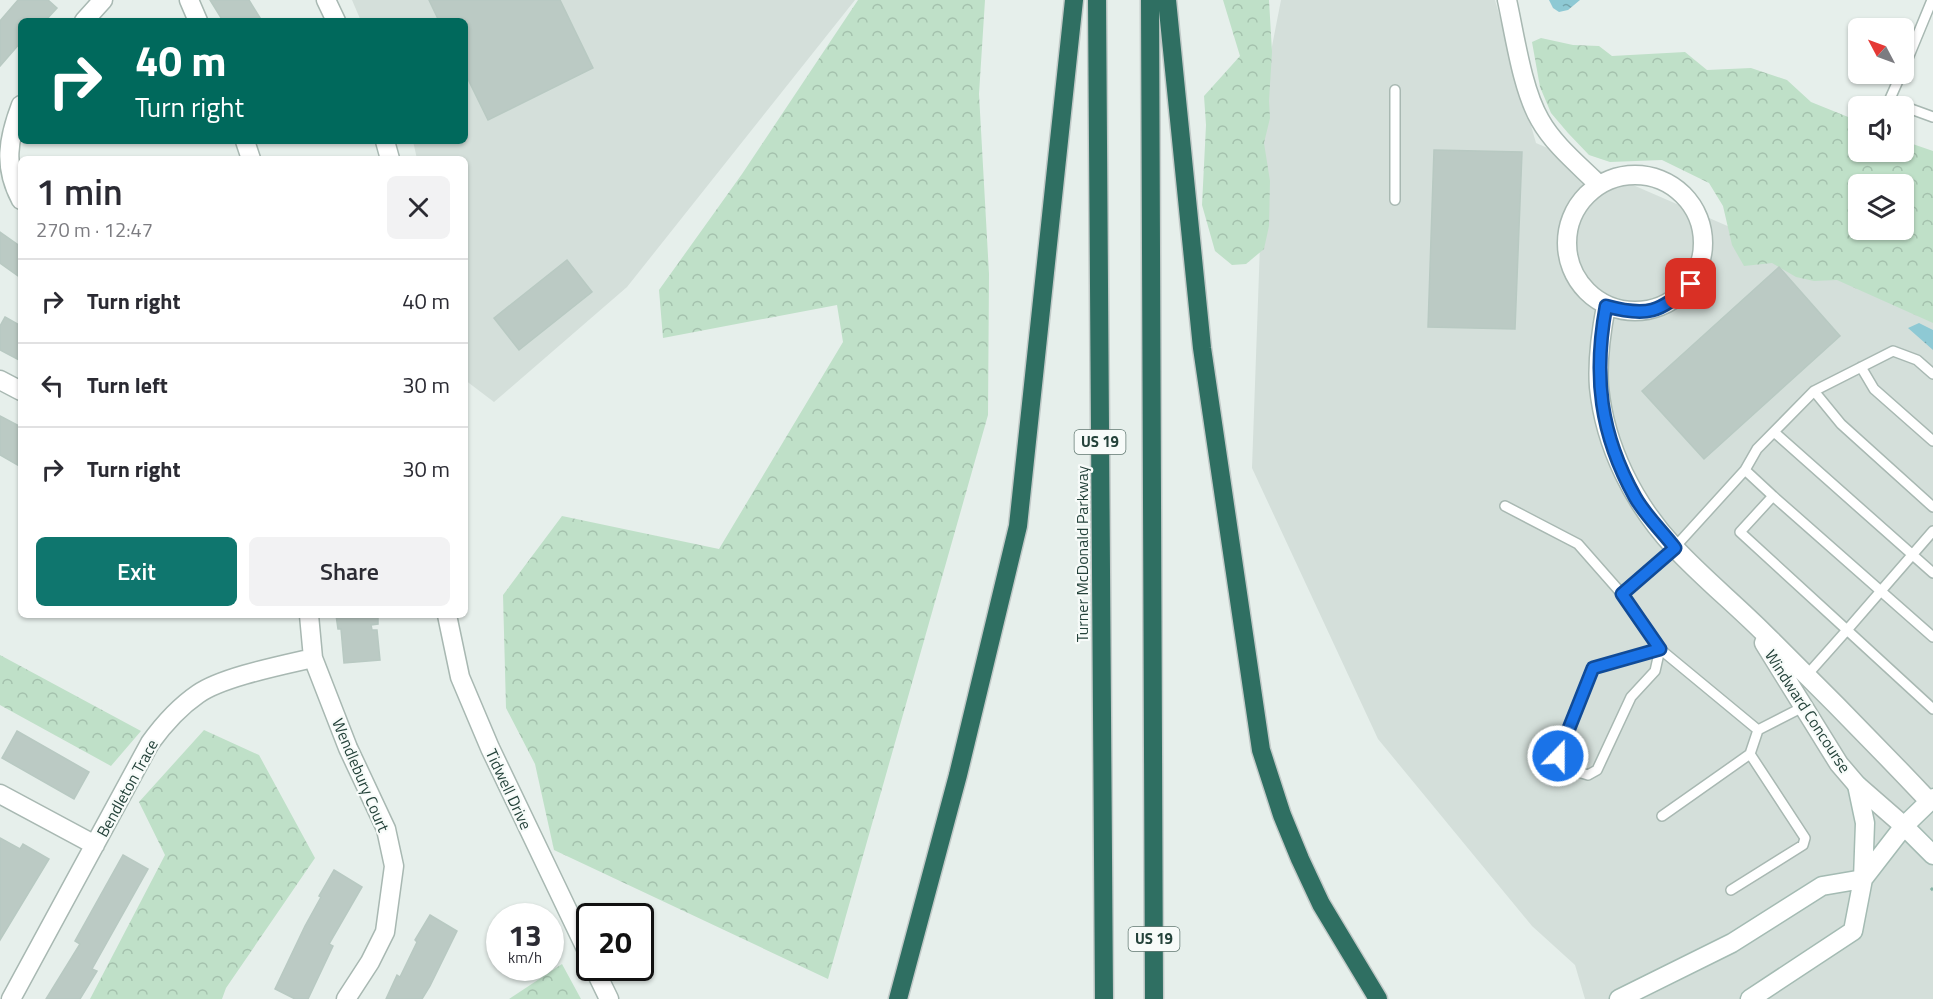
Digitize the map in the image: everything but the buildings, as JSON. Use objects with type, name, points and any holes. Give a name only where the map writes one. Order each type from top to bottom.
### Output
[{"type":"highway","points":[[898,999],[958,775],[1018,526],[1074,0]]},
{"type":"highway","name":"Turner McDonald Parkway","points":[[1097,0],[1104,999]]},
{"type":"highway","name":"US 19","points":[[1150,0],[1154,999]]},
{"type":"highway","points":[[1167,0],[1202,348],[1261,750],[1282,815],[1304,868],[1321,904],[1378,999]]},
{"type":"street","points":[[87,18],[103,0]]},
{"type":"street","points":[[189,0],[197,18]]},
{"type":"street","points":[[326,0],[335,18]]},
{"type":"street","points":[[1507,0],[1531,99],[1540,121],[1599,185]]},
{"type":"street","points":[[18,116],[4,164],[18,194]]},
{"type":"street","points":[[1644,175],[1667,182],[1686,196],[1699,216],[1704,239],[1702,263],[1691,284],[1674,300],[1653,310],[1629,312],[1606,306],[1589,294],[1575,278],[1568,258],[1567,237],[1572,217],[1583,199],[1599,185],[1620,176],[1644,175]]},
{"type":"street","name":"Windward Concourse","points":[[1606,306],[1600,338],[1599,387],[1604,416],[1617,458],[1636,498],[1675,548],[1743,611],[1932,801]]},
{"type":"street","points":[[0,380],[18,390]]},
{"type":"street","name":"Windward Concourse","points":[[1743,611],[1839,764],[1857,785],[1933,855]]},
{"type":"street","name":"Wendlebury Court","points":[[309,618],[313,658],[348,748],[386,829],[394,866],[385,932],[370,962],[346,999]]},
{"type":"street","name":"Tidwell Drive","points":[[448,618],[460,677],[490,748],[576,928]]},
{"type":"street","name":"Bendleton Trace","points":[[9,990],[95,845],[150,743],[163,725],[200,692],[221,683],[313,658]]},
{"type":"street","points":[[1750,999],[1853,931],[1863,879],[1865,823],[1857,785]]},
{"type":"street","points":[[0,794],[95,845]]},
{"type":"street","points":[[1619,999],[1732,944],[1822,886],[1863,879],[1904,826],[1932,801]]},
{"type":"street","points":[[600,981],[609,999]]},
{"type":"lane","points":[[1914,44],[1932,0]]},
{"type":"lane","points":[[1897,84],[1889,101],[1933,117]]},
{"type":"lane","points":[[1395,90],[1395,200]]},
{"type":"lane","points":[[1622,594],[1675,548],[1745,470],[1757,449],[1814,391],[1893,351],[1917,360],[1933,374]]},
{"type":"lane","points":[[1861,367],[1874,389],[1933,441]]},
{"type":"lane","points":[[1814,391],[1841,424],[1933,507]]},
{"type":"lane","points":[[1774,432],[1933,573]]},
{"type":"lane","points":[[1745,470],[1933,637]]},
{"type":"lane","points":[[1773,496],[1740,532],[1933,710]]},
{"type":"lane","points":[[1506,506],[1578,544],[1622,594],[1660,649],[1758,730]]},
{"type":"lane","points":[[1807,675],[1933,531]]},
{"type":"lane","points":[[1660,649],[1654,671],[1631,697],[1597,770],[1588,775],[1565,768],[1558,756],[1593,668],[1660,649]]},
{"type":"lane","points":[[1662,816],[1750,754],[1758,730],[1803,707]]},
{"type":"lane","points":[[1731,890],[1803,845],[1804,838],[1750,754]]},
{"type":"shaded area","points":[[352,0],[855,0],[627,287],[494,402],[468,382],[468,156],[416,156],[414,144],[468,144],[468,18],[360,18]]},
{"type":"shaded area","points":[[1281,0],[1495,0],[1536,143],[1831,271],[1933,319],[1933,999],[1585,999],[1575,965],[1532,926],[1378,739],[1252,468],[1266,77]]},
{"type":"green space","points":[[858,0],[985,0],[979,94],[989,274],[988,415],[828,979],[554,850],[535,764],[506,708],[503,595],[562,516],[719,549],[843,342],[837,305],[663,338],[659,290],[742,174]]},
{"type":"green space","points":[[1223,0],[1269,0],[1272,52],[1270,118],[1264,143],[1270,181],[1269,226],[1264,249],[1246,264],[1232,265],[1215,251],[1202,205],[1206,125],[1204,96],[1240,56]]},
{"type":"green space","points":[[1541,38],[1573,45],[1599,46],[1612,56],[1685,52],[1707,70],[1751,68],[1787,80],[1811,102],[1848,117],[1848,162],[1914,162],[1914,144],[1933,151],[1933,323],[1837,280],[1814,281],[1796,277],[1772,263],[1744,266],[1732,245],[1723,206],[1709,183],[1662,160],[1610,162],[1589,155],[1551,113],[1540,87],[1532,42]]},
{"type":"green space","points":[[0,655],[141,731],[111,766],[0,705]]},
{"type":"green space","points":[[204,730],[259,755],[315,858],[226,988],[222,999],[90,999],[165,855],[139,802]]},
{"type":"green space","points":[[564,968],[581,999],[509,999],[536,981],[564,981]]},
{"type":"water","points":[[1549,0],[1580,0],[1568,10],[1559,12],[1553,8]]},
{"type":"water","points":[[1919,323],[1933,330],[1933,350],[1908,328]]},
{"type":"route","points":[[1558,756],[1593,668],[1660,649],[1622,594],[1675,548],[1636,498],[1617,458],[1604,416],[1599,387],[1599,360],[1600,338],[1606,306],[1629,312],[1653,310],[1674,300],[1691,284]]}]
